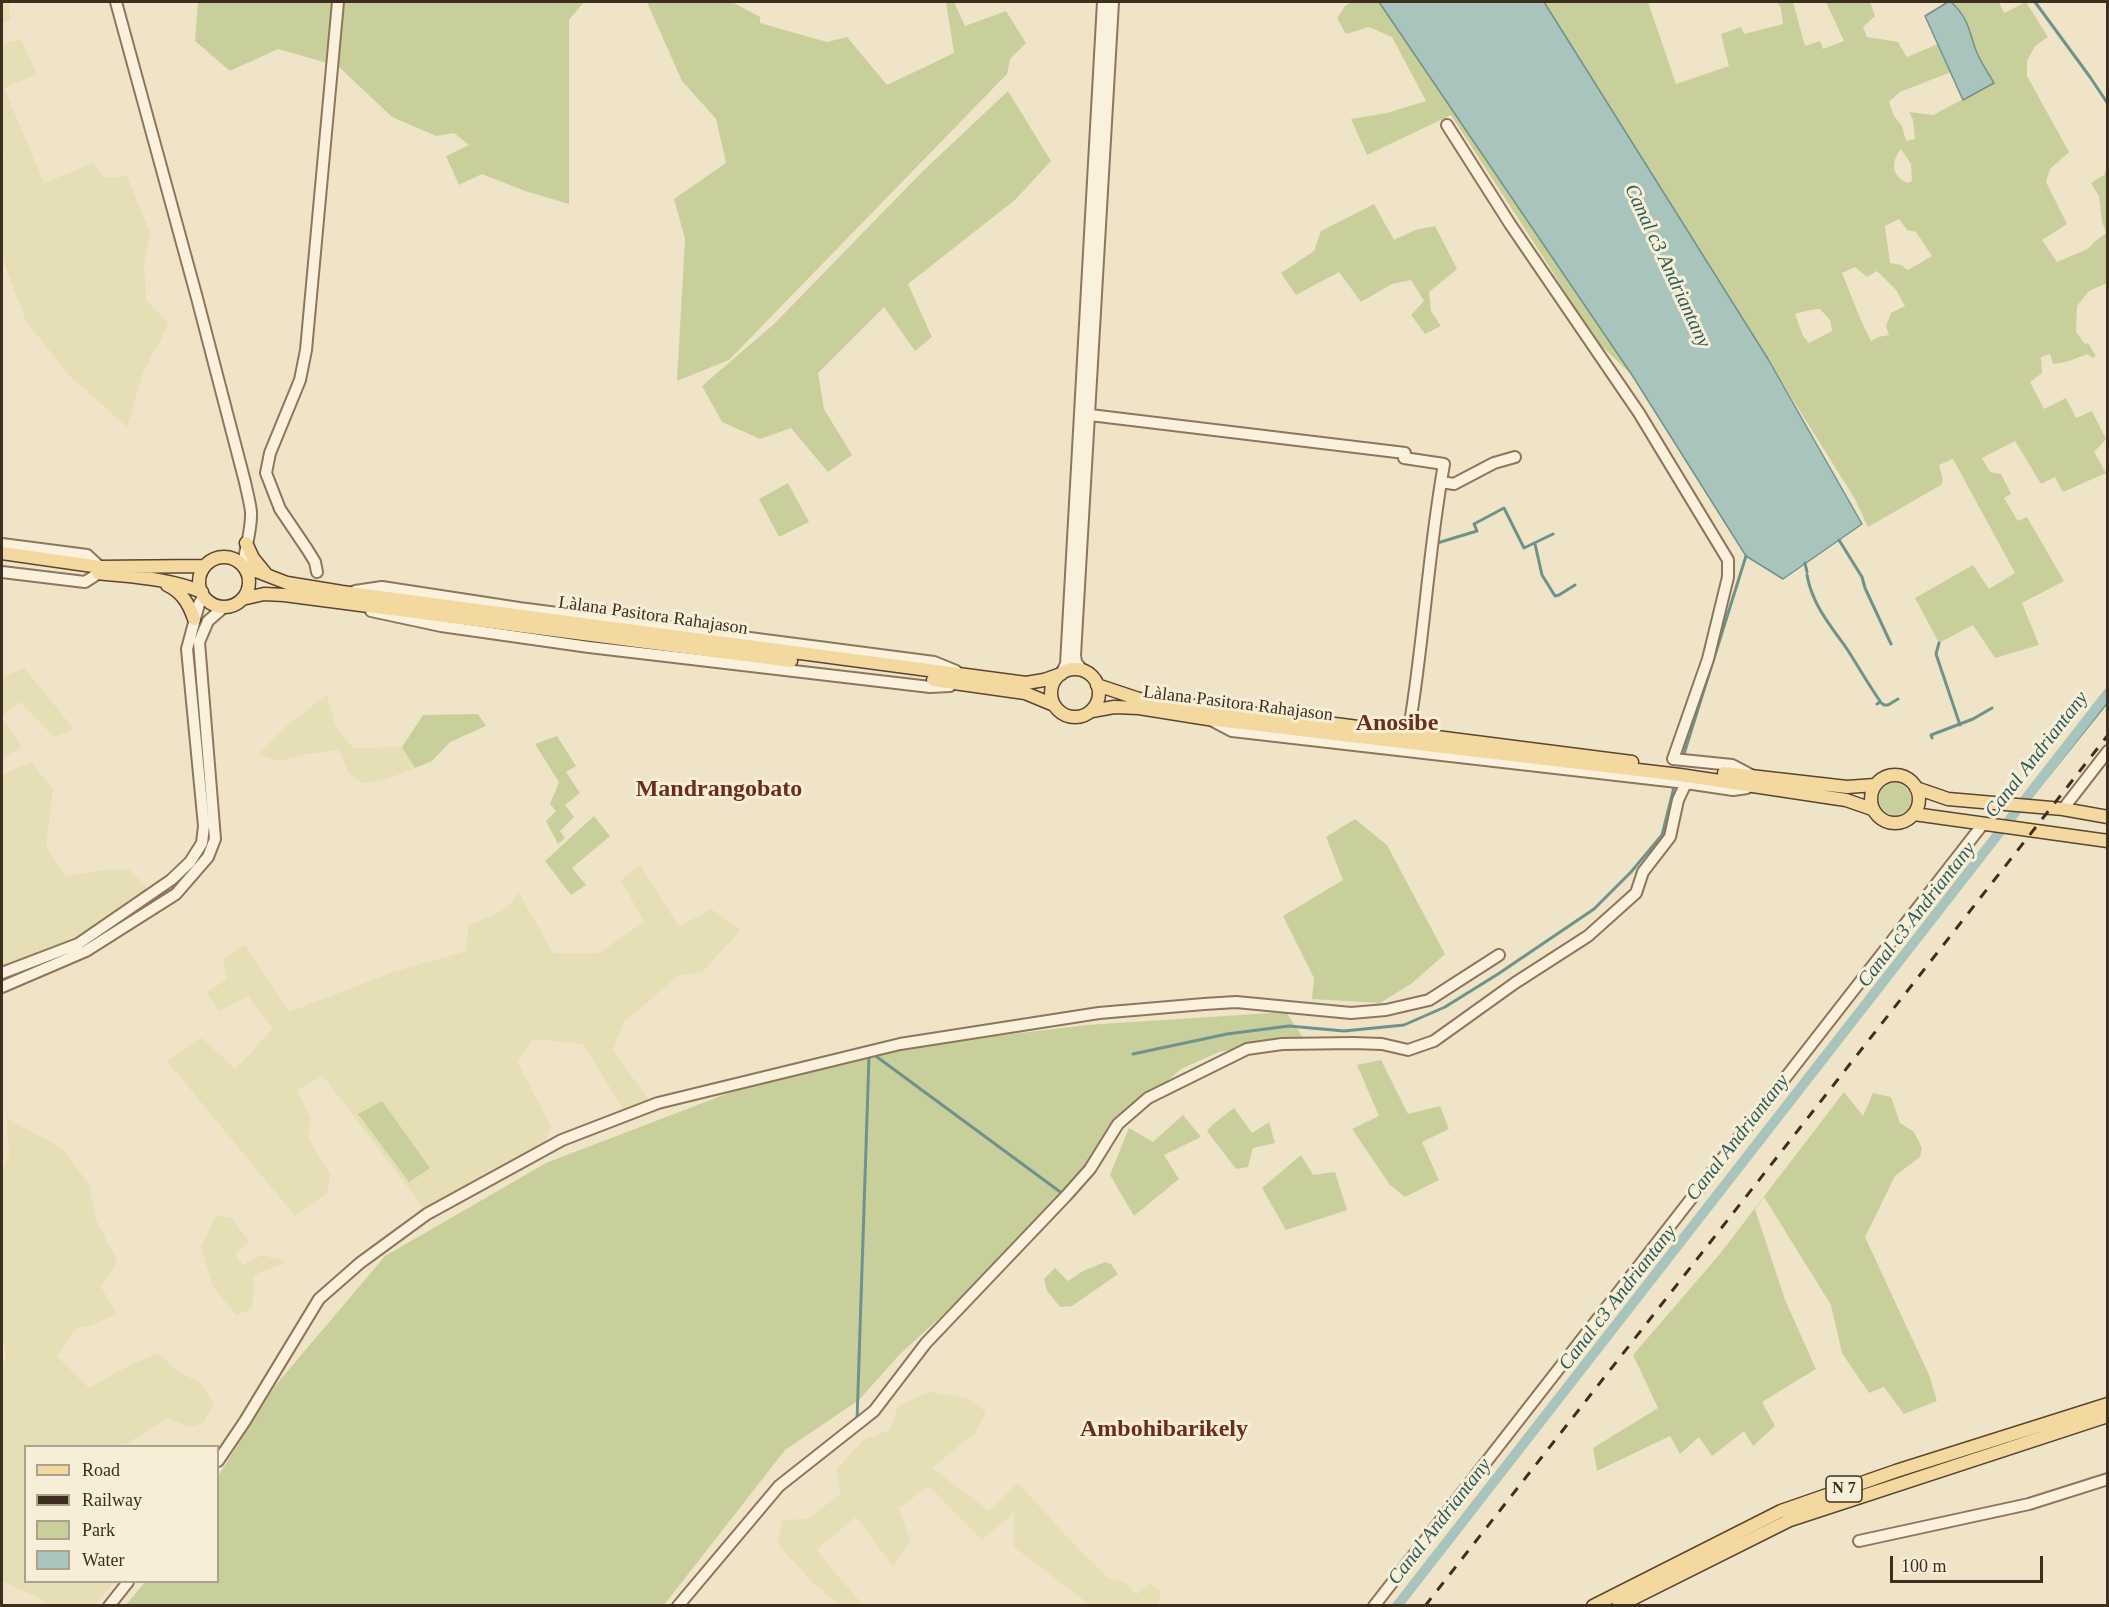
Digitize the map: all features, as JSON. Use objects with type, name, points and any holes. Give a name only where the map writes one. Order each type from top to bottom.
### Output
[{"type":"main road","points":[[246,543],[253,558],[269,578]]},
{"type":"main road","points":[[2,553],[152,579],[186,586],[203,594]]},
{"type":"main road","points":[[2,561],[99,570],[205,566],[220,558],[228,558],[243,566],[249,581],[246,594],[232,606],[224,607],[209,602],[199,583],[205,566]]},
{"type":"main road","name":"Làlana Pasitora Rahajason","points":[[243,566],[269,578],[343,597]]},
{"type":"main road","points":[[152,579],[171,586],[181,594],[190,606],[194,619]]},
{"type":"main road","name":"Làlana Pasitora Rahajason","points":[[242,599],[264,594],[343,597],[968,680],[1026,683],[1061,674]]},
{"type":"main road","points":[[1071,670],[1082,670],[1094,678],[1098,685],[1099,699],[1092,711],[1079,717],[1065,715],[1054,705],[1051,692],[1053,685],[1061,674],[1071,670]]},
{"type":"main road","name":"Làlana Pasitora Rahajason","points":[[968,680],[1025,693],[1054,705]]},
{"type":"main road","name":"Làlana Pasitora Rahajason","points":[[1098,685],[1138,699],[1667,770]]},
{"type":"main road","name":"Làlana Pasitora Rahajason","points":[[1092,711],[1114,707],[1139,708],[1208,719],[1667,770]]},
{"type":"main road","points":[[1667,770],[1683,774],[1756,782],[1847,787],[1875,784],[1889,775],[1898,775],[1911,781],[1916,788],[1919,801],[1914,814],[1906,821],[1891,824],[1883,821],[1872,808],[1870,796],[1875,784]]},
{"type":"main road","points":[[1756,782],[1846,800],[1872,808]]},
{"type":"main road","points":[[1916,788],[1948,799],[2063,809],[2108,817]]},
{"type":"main road","points":[[1914,814],[2108,841]]},
{"type":"main road","name":"N 7","points":[[1593,1605],[1781,1511],[1896,1471],[2108,1404]]},
{"type":"main road","name":"N 7","points":[[1618,1605],[1790,1520],[2108,1416]]},
{"type":"street","points":[[116,2],[245,482],[250,528],[243,566]]},
{"type":"street","points":[[317,572],[311,555],[280,509],[266,473],[270,453],[300,381],[306,350],[338,2]]},
{"type":"street","points":[[1061,674],[1066,664],[1103,2]]},
{"type":"street","points":[[1082,670],[1076,662],[1075,655],[1113,2]]},
{"type":"street","points":[[1447,125],[1510,224],[1639,413],[1728,560],[1728,577],[1708,659],[1667,770]]},
{"type":"street","points":[[1090,415],[1404,453],[1404,458],[1444,464],[1410,729]]},
{"type":"street","points":[[1441,482],[1454,484],[1494,463],[1515,457]]},
{"type":"street","points":[[2,544],[87,555],[99,570],[85,582],[2,572]]},
{"type":"street","points":[[343,597],[382,587],[519,608],[934,662],[968,680]]},
{"type":"street","points":[[2,973],[78,944],[171,880],[190,862],[202,843],[204,826],[187,649],[203,594]]},
{"type":"street","points":[[2,987],[87,951],[176,894],[208,857],[215,839],[199,642],[208,621],[224,607]]},
{"type":"street","points":[[2063,809],[2108,752]]},
{"type":"street","points":[[678,1605],[779,1486],[874,1411],[926,1343],[1066,1196],[1090,1169],[1118,1124],[1148,1098],[1247,1049],[1282,1044],[1345,1043],[1382,1044],[1408,1050],[1434,1041],[1515,983],[1588,936],[1636,893],[1643,872],[1670,837],[1683,774]]},
{"type":"street","points":[[1374,1605],[1983,824]]},
{"type":"street","points":[[219,1460],[319,1299],[360,1263],[427,1214],[562,1140],[658,1104],[900,1044],[1099,1013],[1204,1004],[1236,1002],[1351,1012],[1386,1010],[1429,1000],[1499,955]]},
{"type":"street","points":[[1859,1541],[2030,1504],[2108,1479]]},
{"type":"street","points":[[108,1605],[126,1583]]},
{"type":"shaded area","points":[[2,2],[14,2],[9,4],[10,20],[2,24]]},
{"type":"shaded area","points":[[21,39],[37,74],[4,88],[44,183],[93,163],[105,178],[127,176],[150,233],[144,264],[146,300],[169,324],[144,370],[127,427],[69,375],[26,321],[2,258],[2,159],[4,157],[2,151],[2,44]]},
{"type":"shaded area","points":[[24,668],[74,729],[54,737],[20,702],[2,716],[2,677]]},
{"type":"shaded area","points":[[327,695],[336,728],[353,748],[402,747],[415,768],[385,780],[361,783],[348,772],[339,750],[306,754],[280,761],[258,754],[286,726]]},
{"type":"shaded area","points":[[2,718],[22,747],[2,758]]},
{"type":"shaded area","points":[[31,762],[53,789],[46,847],[66,876],[109,869],[128,869],[148,888],[84,938],[2,972],[2,775]]},
{"type":"shaded area","points":[[640,865],[679,927],[711,909],[741,930],[703,971],[678,976],[623,1023],[613,1050],[653,1106],[629,1118],[583,1044],[533,1039],[517,1061],[551,1127],[542,1149],[429,1215],[323,1076],[297,1090],[311,1120],[308,1138],[330,1174],[327,1193],[295,1216],[167,1061],[202,1038],[235,1069],[273,1029],[248,996],[220,1011],[206,993],[227,979],[223,960],[245,945],[289,1012],[393,972],[466,951],[469,926],[507,908],[519,893],[553,953],[599,953],[644,922],[621,880]]},
{"type":"shaded area","points":[[7,1118],[61,1148],[89,1184],[96,1220],[117,1261],[101,1287],[117,1314],[92,1325],[75,1329],[57,1356],[89,1388],[130,1365],[158,1353],[180,1373],[200,1382],[214,1405],[203,1423],[189,1427],[167,1418],[125,1445],[24,1445],[24,1583],[113,1583],[95,1605],[43,1605],[44,1600],[2,1581],[2,1363],[6,1360],[2,1333],[2,1171],[9,1156]]},
{"type":"shaded area","points":[[216,1216],[231,1218],[249,1241],[235,1254],[243,1265],[262,1255],[287,1262],[254,1275],[252,1309],[236,1315],[213,1287],[201,1247]]},
{"type":"shaded area","points":[[930,1392],[969,1399],[986,1412],[975,1433],[932,1468],[989,1511],[1018,1483],[1083,1554],[1109,1578],[1125,1582],[1137,1594],[1150,1583],[1161,1592],[1158,1605],[1090,1605],[1014,1547],[1014,1513],[982,1540],[929,1486],[899,1508],[910,1540],[893,1566],[856,1517],[816,1550],[863,1605],[840,1605],[813,1583],[777,1543],[783,1520],[807,1519],[841,1494],[836,1470],[863,1440],[890,1430],[898,1406]]},
{"type":"green space","points":[[198,2],[584,2],[569,20],[569,204],[525,191],[482,174],[459,185],[446,156],[469,145],[454,133],[436,136],[392,117],[338,66],[278,49],[230,71],[195,41]]},
{"type":"green space","points":[[647,2],[732,2],[760,17],[760,23],[827,42],[847,37],[887,85],[954,53],[946,2],[954,2],[965,26],[1006,11],[1026,43],[1010,59],[1007,74],[729,360],[677,381],[685,239],[674,199],[726,163],[716,119],[682,81]]},
{"type":"green space","points":[[1352,2],[1379,2],[1632,375],[1593,338],[1451,115],[1367,155],[1351,119],[1387,113],[1426,101],[1392,37],[1369,27],[1346,34],[1337,18],[1345,6]]},
{"type":"green space","points":[[1544,2],[1648,2],[1676,84],[1729,66],[1721,34],[1741,27],[1744,34],[1783,24],[1781,8],[1777,2],[1793,2],[1805,46],[1820,41],[1823,49],[1844,41],[1826,2],[1870,2],[1875,16],[1863,27],[1867,37],[1898,42],[1907,57],[1938,44],[1951,72],[1900,92],[1889,102],[1894,116],[1902,126],[1906,141],[1915,139],[1913,120],[1909,112],[1933,115],[1994,83],[1981,61],[1964,18],[1951,2],[1999,2],[2004,13],[2026,2],[2048,37],[2035,46],[2027,61],[2027,76],[2069,152],[2050,169],[2046,182],[2067,224],[2042,240],[2057,262],[2088,249],[2106,233],[2099,196],[2091,183],[2104,175],[2108,166],[2107,283],[2089,291],[2077,306],[2076,332],[2085,344],[2088,343],[2096,356],[2092,358],[2088,354],[2053,364],[2050,354],[2041,357],[2042,373],[2030,382],[2044,409],[2066,398],[2076,418],[2092,411],[2106,439],[2094,452],[2106,473],[2063,492],[2055,477],[2041,484],[2015,441],[1982,458],[1990,472],[2001,474],[2011,494],[2004,498],[2018,521],[2027,517],[2064,581],[2022,603],[2039,645],[1995,658],[1973,625],[1939,643],[1915,598],[1973,565],[1989,589],[2015,573],[1953,459],[1939,465],[1943,480],[1941,485],[1868,527],[1855,499]],"holes":[[[1901,149],[1911,164],[1912,181],[1908,183],[1898,177],[1894,168]],[[1899,219],[1907,230],[1916,232],[1932,256],[1908,270],[1901,265],[1890,263],[1885,226]],[[1855,267],[1867,277],[1877,271],[1896,290],[1905,306],[1891,313],[1886,326],[1889,335],[1871,341],[1842,273]],[[1820,309],[1830,320],[1832,331],[1809,343],[1803,336],[1795,314]]]},
{"type":"green space","points":[[1008,91],[1051,161],[1015,200],[908,284],[932,337],[915,351],[884,307],[818,373],[824,409],[852,455],[828,472],[791,428],[760,439],[722,422],[702,386],[774,324],[923,171]]},
{"type":"green space","points":[[1374,204],[1394,240],[1415,230],[1435,226],[1457,269],[1429,292],[1431,311],[1441,326],[1425,334],[1411,315],[1424,301],[1411,280],[1392,284],[1361,302],[1339,272],[1296,295],[1281,273],[1314,251],[1321,231]]},
{"type":"green space","points":[[788,483],[809,522],[779,537],[759,499]]},
{"type":"green space","points":[[478,714],[486,726],[450,742],[432,761],[415,768],[402,747],[423,715]]},
{"type":"green space","points":[[557,736],[576,766],[566,772],[580,793],[565,805],[574,817],[560,831],[565,838],[558,844],[546,821],[556,811],[550,804],[559,782],[535,744]]},
{"type":"green space","points":[[1895,783],[1906,788],[1911,799],[1906,810],[1895,815],[1884,810],[1879,799],[1884,788]]},
{"type":"green space","points":[[594,816],[610,836],[572,868],[586,885],[571,895],[545,861]]},
{"type":"green space","points":[[1355,819],[1387,845],[1445,954],[1411,984],[1380,1003],[1312,999],[1314,978],[1283,916],[1343,880],[1326,837]]},
{"type":"green space","points":[[1286,1012],[1306,1042],[1271,1042],[1219,1052],[1181,1069],[1112,1131],[1044,1223],[900,1354],[859,1400],[785,1450],[664,1605],[125,1606],[144,1583],[219,1583],[219,1474],[275,1386],[385,1256],[546,1163],[747,1086],[870,1051],[1087,1025]]},
{"type":"green space","points":[[1381,1060],[1408,1114],[1440,1106],[1449,1129],[1422,1142],[1439,1180],[1405,1197],[1390,1185],[1352,1129],[1379,1116],[1357,1065]]},
{"type":"green space","points":[[1844,1092],[1863,1116],[1873,1093],[1891,1097],[1900,1123],[1914,1132],[1922,1148],[1920,1157],[1895,1176],[1865,1237],[1929,1375],[1937,1401],[1904,1414],[1884,1387],[1869,1393],[1842,1353],[1831,1305],[1764,1197],[1755,1209],[1785,1300],[1816,1369],[1762,1402],[1775,1426],[1753,1446],[1744,1431],[1712,1456],[1699,1437],[1680,1454],[1670,1436],[1597,1471],[1593,1448],[1658,1408],[1633,1355],[1719,1255]]},
{"type":"green space","points":[[382,1101],[430,1168],[409,1182],[358,1114]]},
{"type":"green space","points":[[1234,1108],[1252,1133],[1269,1122],[1275,1143],[1253,1148],[1248,1167],[1236,1169],[1207,1131]]},
{"type":"green space","points":[[1183,1115],[1201,1137],[1164,1155],[1179,1179],[1134,1216],[1110,1175],[1129,1128],[1153,1142]]},
{"type":"green space","points":[[1301,1155],[1313,1175],[1335,1172],[1347,1210],[1286,1230],[1262,1188]]},
{"type":"green space","points":[[1105,1262],[1111,1264],[1118,1274],[1072,1306],[1060,1307],[1047,1291],[1044,1279],[1055,1268],[1068,1281],[1083,1271]]},
{"type":"water","points":[[1379,2],[1544,2],[1768,359],[1862,524],[1783,579],[1746,556],[1632,375]]},
{"type":"water","points":[[1948,2],[1956,7],[1964,18],[1981,61],[1994,83],[1963,100],[1925,16]]},
{"type":"waterway","points":[[2035,2],[2108,104]]},
{"type":"waterway","points":[[1434,544],[1477,531],[1474,524],[1504,508],[1524,548],[1553,534]]},
{"type":"waterway","points":[[1839,540],[1862,577],[1891,644]]},
{"type":"waterway","points":[[1535,544],[1542,575],[1555,596],[1575,585]]},
{"type":"waterway","name":"Canal Andriantany","points":[[1683,757],[1746,556]]},
{"type":"waterway","points":[[1805,563],[1807,572]]},
{"type":"waterway","points":[[1807,575],[1809,586],[1823,614],[1880,701]]},
{"type":"waterway","points":[[1939,643],[1936,654],[1960,725]]},
{"type":"waterway","name":"Canal c3 Andriantany","points":[[1397,1606],[2108,693]]},
{"type":"waterway","points":[[1877,704],[1880,702],[1888,705],[1898,699]]},
{"type":"waterway","name":"Canal c3 Andriantany","points":[[2026,803],[2108,701]]},
{"type":"waterway","points":[[1932,738],[1931,735],[1973,719],[1992,708]]},
{"type":"waterway","name":"Canal Andriantany","points":[[1133,1054],[1227,1034],[1289,1026],[1344,1031],[1404,1025],[1445,1007],[1594,909],[1631,872],[1662,835],[1675,783]]},
{"type":"waterway","name":"Canal c3 Andriantany","points":[[2009,824],[2020,810]]},
{"type":"waterway","name":"Canal c3 Andriantany","points":[[1400,1606],[2003,831]]},
{"type":"waterway","points":[[873,1054],[1063,1194]]},
{"type":"waterway","points":[[857,1421],[869,1056]]},
{"type":"railway","points":[[1425,1606],[2108,735]]},
{"type":"district","name":"Anosibe","points":[[1397,724]]},
{"type":"district","name":"Mandrangobato","points":[[719,790]]},
{"type":"district","name":"Ambohibarikely","points":[[1164,1430]]}]
